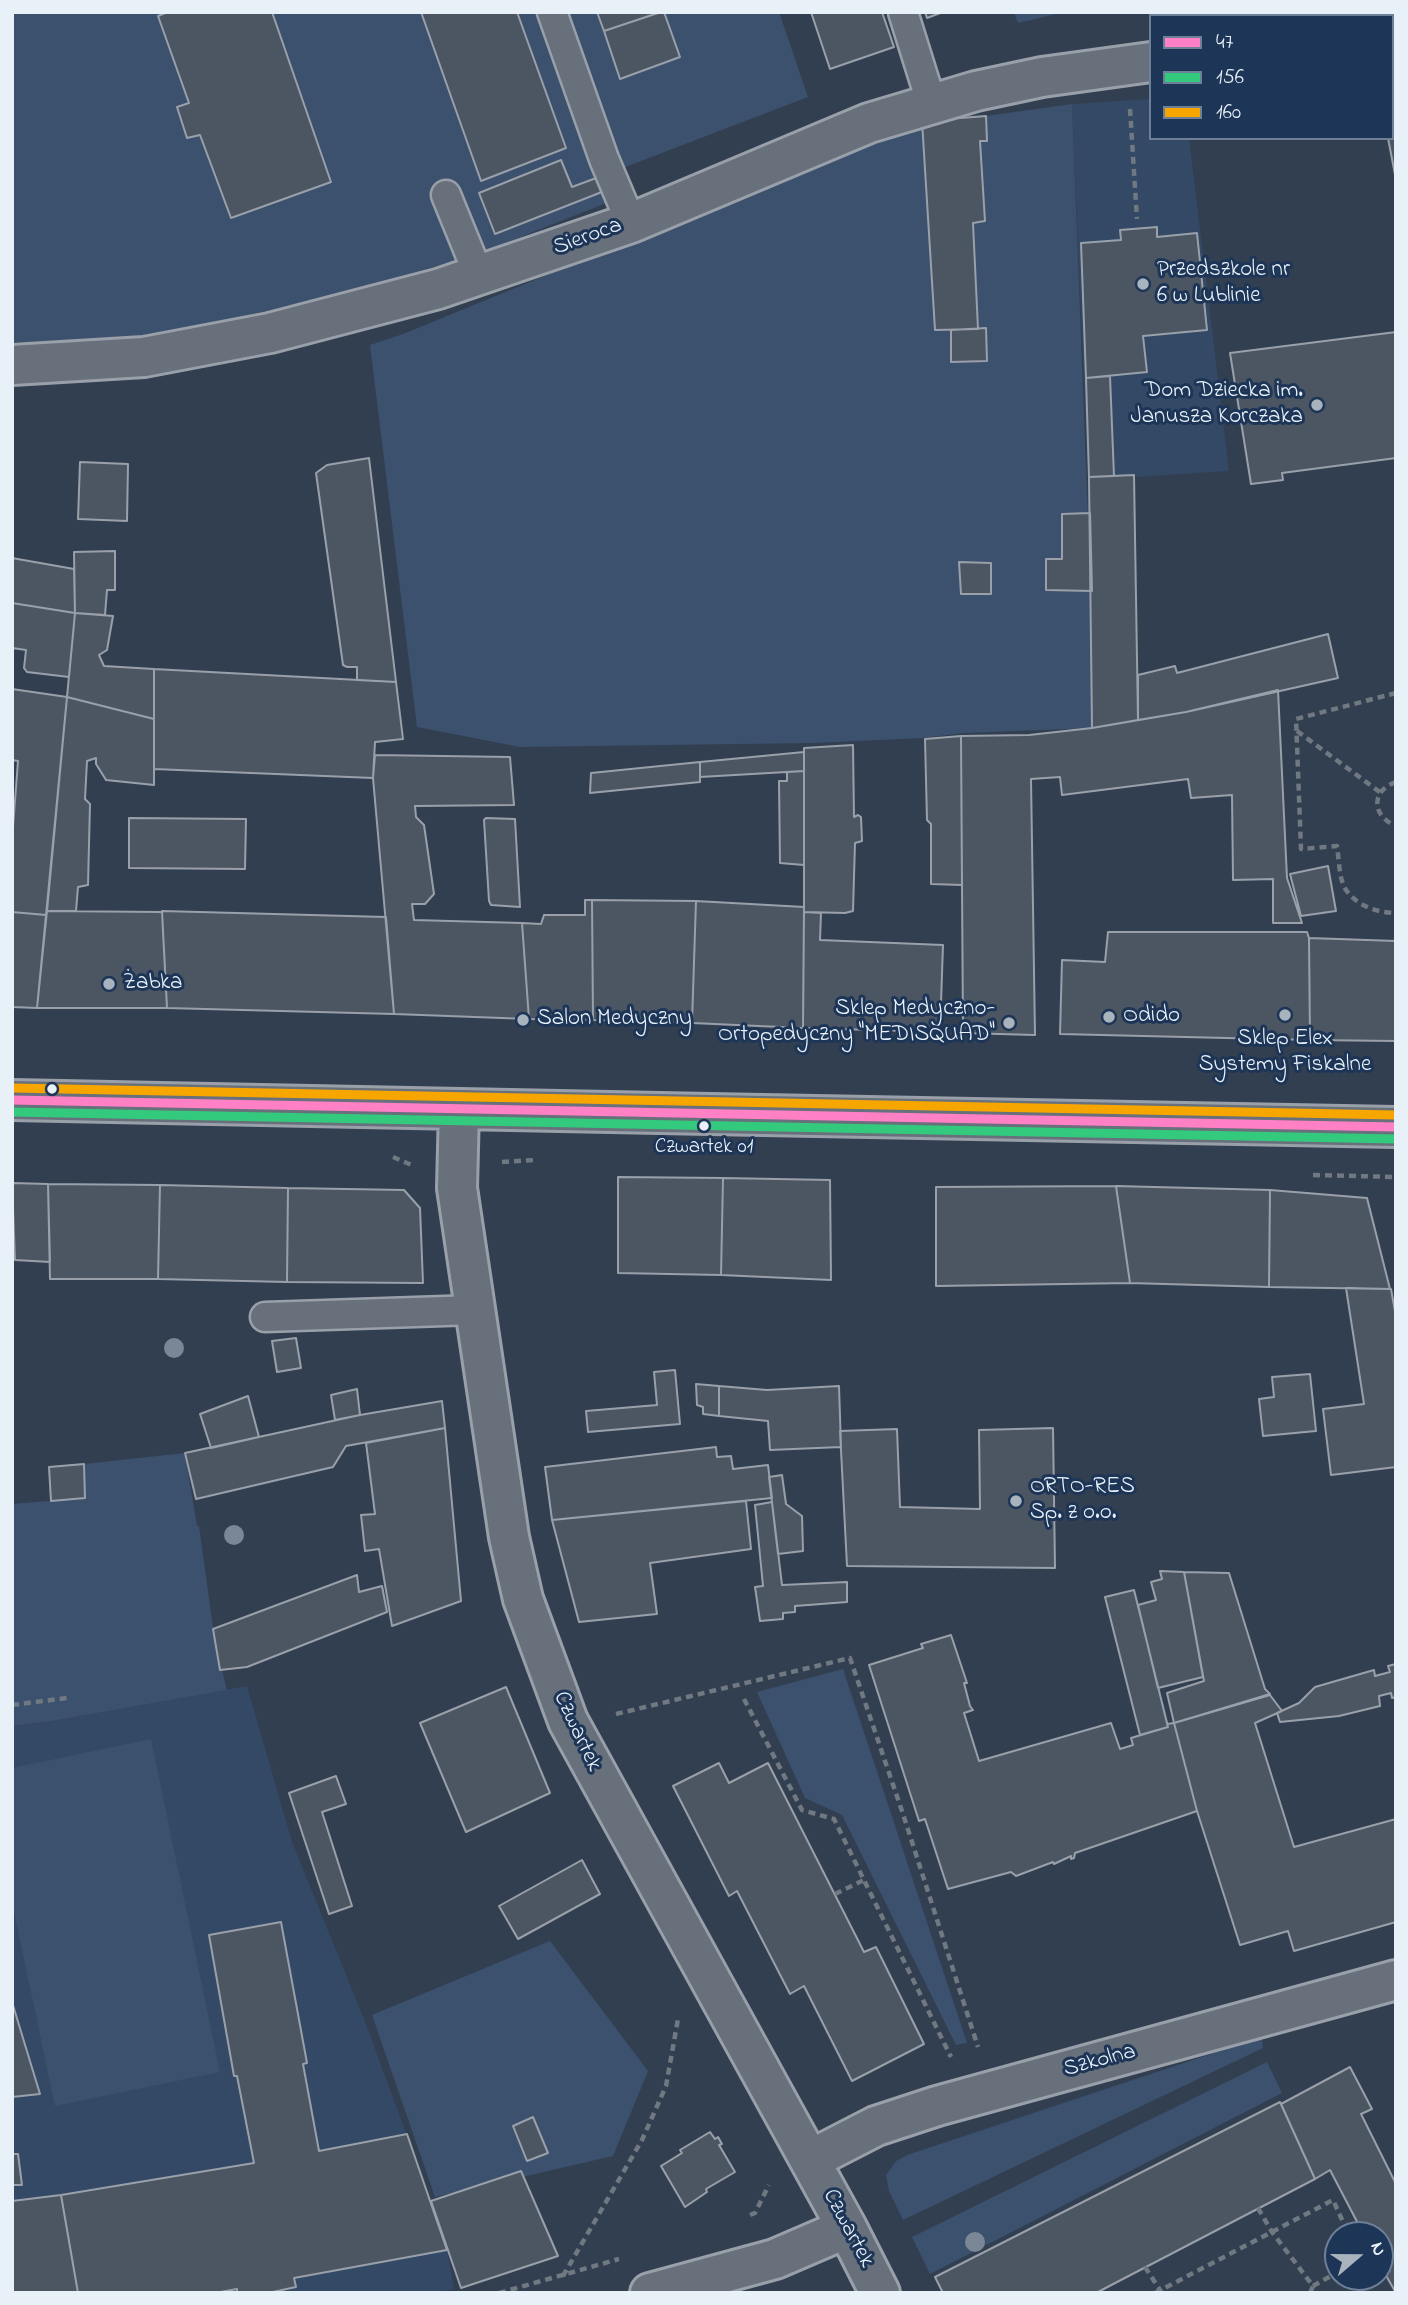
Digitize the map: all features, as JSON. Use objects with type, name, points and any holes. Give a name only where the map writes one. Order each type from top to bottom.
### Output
[{"type":"street","name":"Sieroca","points":[[12,365],[144,357],[270,332],[438,289],[631,223],[869,123],[975,91],[1042,77],[1149,62]]},
{"type":"street","points":[[12,1100],[327,1104],[459,1109],[1396,1127]]},
{"type":"street","name":"Czwartek","points":[[459,1109],[457,1188],[509,1537],[523,1599],[568,1721],[810,2160],[880,2293]]},
{"type":"street","name":"Szkolna","points":[[810,2160],[876,2126],[937,2106],[1396,1980]]},
{"type":"street","points":[[650,2293],[775,2259],[847,2228]]},
{"type":"lane","points":[[552,12],[604,159],[631,223]]},
{"type":"lane","points":[[903,12],[932,105]]},
{"type":"lane","points":[[446,195],[479,276]]},
{"type":"lane","points":[[265,1317],[475,1310]]},
{"type":"path","points":[[1130,100],[1138,219]]},
{"type":"path","points":[[1396,693],[1296,719],[1301,849],[1337,846],[1345,889],[1357,901],[1380,913],[1396,913]]},
{"type":"path","points":[[1296,731],[1381,793]]},
{"type":"path","points":[[1396,782],[1382,789],[1377,799],[1378,811],[1384,821],[1396,826]]},
{"type":"path","points":[[381,1156],[395,1157],[415,1167],[422,1174]]},
{"type":"path","points":[[616,1714],[850,1658],[980,2054]]},
{"type":"path","points":[[12,1705],[67,1698]]},
{"type":"path","points":[[744,1699],[802,1810],[834,1819],[953,2061]]},
{"type":"path","points":[[612,1708],[621,1723]]},
{"type":"path","points":[[835,1894],[864,1880]]},
{"type":"path","points":[[563,2276],[642,2140],[666,2086],[679,2013]]},
{"type":"path","points":[[1145,2267],[1159,2292],[1333,2200],[1343,2221]]},
{"type":"path","points":[[1258,2208],[1272,2232],[1312,2286]]},
{"type":"path","points":[[1310,2293],[1312,2286],[1324,2280]]},
{"type":"shaded area","points":[[12,12],[779,12],[808,97],[607,174],[619,198],[480,253],[270,316],[183,333],[101,343],[12,342]]},
{"type":"shaded area","points":[[1014,12],[1065,12],[1018,23]]},
{"type":"shaded area","name":"Przedszkole nr 6 w Lublinie","points":[[1149,99],[1149,140],[1189,140],[1229,471],[1088,477],[1072,104]]},
{"type":"shaded area","points":[[1072,104],[1096,728],[813,743],[520,747],[417,727],[370,345],[403,334],[922,121],[986,116]]},
{"type":"shaded area","points":[[185,1453],[199,1526],[215,1642],[227,1690],[12,1726],[12,1504],[85,1498],[84,1464]]},
{"type":"shaded area","points":[[843,1669],[967,2043],[956,2045],[842,1815],[805,1798],[757,1692]]},
{"type":"shaded area","points":[[247,1686],[292,1842],[366,2024],[431,2201],[447,2250],[454,2289],[434,2293],[12,2293],[12,1726]]},
{"type":"shaded area","points":[[151,1739],[220,2072],[55,2106],[12,1902],[12,1768]]},
{"type":"shaded area","points":[[550,1941],[648,2071],[613,2156],[435,2197],[372,2015]]},
{"type":"shaded area","points":[[1262,2037],[1263,2048],[903,2220],[889,2191],[886,2175],[896,2161],[910,2154]]},
{"type":"shaded area","points":[[1267,2062],[1282,2093],[930,2274],[912,2237]]},
{"type":"building","points":[[168,12],[272,12],[331,182],[231,218],[200,135],[187,138],[177,107],[189,103],[158,16]]},
{"type":"building","points":[[421,12],[517,12],[566,148],[481,181]]},
{"type":"building","points":[[597,12],[661,12],[604,31]]},
{"type":"building","points":[[664,12],[680,57],[620,79],[604,31]]},
{"type":"building","points":[[811,12],[882,12],[894,47],[830,69]]},
{"type":"building","points":[[925,12],[943,12],[927,18]]},
{"type":"building","points":[[1394,78],[1396,180],[1388,140],[1394,140]]},
{"type":"building","points":[[986,116],[987,141],[980,141],[985,221],[973,223],[978,329],[935,330],[922,121]]},
{"type":"building","points":[[561,160],[572,187],[607,174],[612,188],[495,234],[479,193]]},
{"type":"building","points":[[1157,227],[1157,237],[1197,233],[1207,330],[1143,336],[1147,372],[1086,378],[1081,243],[1121,240],[1120,230]]},
{"type":"building","points":[[986,328],[987,361],[951,362],[951,330]]},
{"type":"building","name":"Dom Dziecka im. Janusza Korczaka","points":[[1396,332],[1396,458],[1282,473],[1283,480],[1251,484],[1230,353]]},
{"type":"building","points":[[1110,376],[1114,476],[1089,477],[1086,378]]},
{"type":"building","points":[[369,458],[396,682],[357,680],[357,667],[343,665],[316,473],[327,465]]},
{"type":"building","points":[[80,462],[128,464],[127,521],[78,519]]},
{"type":"building","points":[[1134,475],[1138,720],[1092,728],[1089,477]]},
{"type":"building","points":[[1090,513],[1092,591],[1046,590],[1046,559],[1062,559],[1062,514]]},
{"type":"building","points":[[115,551],[115,590],[107,590],[105,615],[75,613],[74,552]]},
{"type":"building","points":[[12,558],[74,569],[75,613],[12,603]]},
{"type":"building","points":[[959,562],[991,563],[991,594],[961,594]]},
{"type":"building","points":[[12,603],[75,613],[69,677],[27,672],[24,668],[26,650],[12,648]]},
{"type":"building","points":[[75,613],[113,616],[107,650],[99,655],[104,666],[154,669],[154,719],[67,697]]},
{"type":"building","points":[[1328,634],[1338,678],[1138,720],[1138,675],[1175,666],[1177,673]]},
{"type":"building","points":[[154,669],[396,682],[403,739],[375,742],[373,778],[154,769]]},
{"type":"building","points":[[12,689],[67,697],[46,915],[12,912],[12,840],[18,761],[12,760]]},
{"type":"building","points":[[1278,690],[1287,878],[1302,923],[1273,923],[1273,879],[1233,880],[1232,795],[1191,798],[1188,779],[1062,795],[1060,777],[1031,779],[1035,1035],[963,1033],[961,736],[1029,735],[1092,728],[1186,712]]},
{"type":"building","points":[[67,697],[154,719],[154,785],[106,780],[96,764],[96,758],[87,761],[85,799],[90,804],[88,885],[78,887],[76,911],[47,911]]},
{"type":"building","points":[[961,736],[962,885],[931,884],[931,824],[927,820],[925,739]]},
{"type":"building","points":[[853,745],[854,817],[861,817],[862,841],[855,843],[853,911],[804,912],[804,748]]},
{"type":"building","points":[[804,752],[804,771],[700,777],[700,762]]},
{"type":"building","points":[[375,755],[510,757],[514,805],[415,806],[416,817],[424,825],[434,894],[425,904],[412,904],[414,920],[522,923],[529,1019],[394,1014],[373,778]]},
{"type":"building","points":[[700,762],[700,782],[590,793],[591,773]]},
{"type":"building","points":[[804,771],[804,865],[780,863],[779,781],[787,781],[787,772]]},
{"type":"building","points":[[129,818],[246,819],[245,869],[129,868]]},
{"type":"building","points":[[486,818],[515,819],[520,907],[491,905],[489,901]]},
{"type":"building","points":[[1328,866],[1336,911],[1301,916],[1290,874]]},
{"type":"building","points":[[585,900],[592,900],[593,1020],[529,1019],[522,923],[541,924],[544,915],[585,915]]},
{"type":"building","points":[[592,900],[696,901],[692,1023],[593,1020]]},
{"type":"building","points":[[696,901],[804,907],[803,1028],[692,1023]]},
{"type":"building","points":[[47,911],[162,912],[167,1008],[37,1008]]},
{"type":"building","points":[[162,911],[386,917],[394,1014],[167,1008]]},
{"type":"building","points":[[12,912],[46,915],[37,1008],[12,1007]]},
{"type":"building","points":[[804,912],[821,913],[820,940],[943,945],[940,1032],[803,1028]]},
{"type":"building","points":[[1108,932],[1307,932],[1310,1040],[1060,1034],[1062,960],[1105,962]]},
{"type":"building","points":[[1309,938],[1396,941],[1396,1041],[1310,1040]]},
{"type":"building","points":[[618,1177],[723,1178],[721,1275],[618,1273]]},
{"type":"building","points":[[723,1178],[830,1180],[831,1280],[721,1275]]},
{"type":"building","points":[[12,1183],[48,1184],[50,1262],[15,1260]]},
{"type":"building","points":[[48,1184],[160,1185],[158,1279],[50,1279]]},
{"type":"building","points":[[160,1185],[288,1188],[287,1282],[158,1279]]},
{"type":"building","points":[[1116,1186],[1130,1283],[936,1286],[936,1187]]},
{"type":"building","points":[[1116,1186],[1270,1190],[1269,1287],[1130,1283]]},
{"type":"building","points":[[288,1188],[404,1190],[420,1208],[423,1283],[287,1282]]},
{"type":"building","points":[[1270,1190],[1367,1198],[1390,1289],[1269,1287]]},
{"type":"building","points":[[1346,1288],[1391,1289],[1396,1317],[1396,1467],[1331,1475],[1323,1409],[1364,1404]]},
{"type":"building","points":[[296,1338],[301,1368],[277,1372],[272,1341]]},
{"type":"building","points":[[675,1370],[680,1424],[588,1432],[586,1411],[657,1405],[654,1372]]},
{"type":"building","points":[[1310,1374],[1316,1431],[1263,1436],[1259,1399],[1274,1397],[1272,1377]]},
{"type":"building","points":[[696,1384],[719,1386],[719,1416],[703,1414],[703,1407],[697,1405]]},
{"type":"building","points":[[719,1386],[767,1390],[839,1386],[841,1447],[770,1450],[768,1421],[719,1416]]},
{"type":"building","points":[[357,1389],[360,1415],[335,1420],[331,1395]]},
{"type":"building","points":[[248,1396],[259,1437],[211,1448],[200,1414]]},
{"type":"building","points":[[442,1401],[445,1428],[346,1446],[333,1467],[196,1499],[185,1453],[360,1415]]},
{"type":"building","points":[[445,1428],[461,1601],[392,1626],[379,1549],[365,1551],[361,1515],[375,1514],[366,1443]]},
{"type":"building","name":"ORTO-RES Sp. z o.o.","points":[[1053,1428],[1055,1568],[847,1566],[840,1431],[897,1429],[900,1507],[980,1509],[979,1430]]},
{"type":"building","points":[[716,1447],[717,1457],[731,1456],[733,1469],[768,1465],[772,1498],[552,1520],[545,1467]]},
{"type":"building","points":[[84,1464],[85,1498],[51,1501],[49,1467]]},
{"type":"building","points":[[782,1475],[786,1504],[802,1516],[803,1551],[778,1554],[769,1477]]},
{"type":"building","points":[[746,1501],[751,1549],[650,1563],[657,1614],[579,1622],[552,1520]]},
{"type":"building","points":[[772,1502],[782,1585],[847,1582],[847,1602],[795,1606],[795,1612],[783,1613],[783,1619],[760,1621],[755,1587],[763,1586],[755,1505]]},
{"type":"building","points":[[1160,1571],[1184,1572],[1203,1677],[1158,1688],[1138,1605],[1156,1600],[1151,1582],[1162,1579]]},
{"type":"building","points":[[1184,1572],[1229,1573],[1265,1689],[1270,1694],[1174,1723],[1167,1693],[1204,1681]]},
{"type":"building","points":[[357,1575],[359,1592],[382,1586],[387,1612],[247,1667],[220,1670],[213,1629]]},
{"type":"building","points":[[1134,1590],[1168,1727],[1140,1735],[1105,1597]]},
{"type":"building","points":[[951,1635],[973,1710],[964,1713],[979,1761],[1111,1723],[1120,1749],[1133,1745],[1131,1738],[1174,1723],[1197,1811],[1075,1853],[1071,1859],[1071,1856],[1016,1876],[1011,1872],[948,1889],[925,1819],[919,1821],[869,1665],[923,1648],[921,1644]]},
{"type":"building","points":[[1396,1664],[1396,1697],[1392,1698],[1391,1693],[1379,1696],[1380,1706],[1339,1716],[1280,1722],[1277,1713],[1299,1703],[1315,1687],[1374,1670],[1375,1676],[1390,1672],[1388,1666]]},
{"type":"building","points":[[506,1687],[550,1793],[466,1832],[420,1723]]},
{"type":"building","points":[[1270,1695],[1282,1711],[1255,1723],[1294,1847],[1396,1819],[1396,1922],[1294,1951],[1288,1931],[1240,1945],[1197,1811],[1174,1723]]},
{"type":"building","points":[[719,1763],[729,1783],[768,1763],[864,1952],[876,1947],[924,2044],[852,2081],[804,1986],[790,1994],[737,1891],[729,1896],[673,1786]]},
{"type":"building","points":[[336,1776],[346,1804],[322,1812],[352,1906],[329,1914],[289,1793]]},
{"type":"building","points":[[582,1860],[600,1894],[518,1939],[499,1906]]},
{"type":"building","points":[[281,1922],[307,2063],[303,2064],[319,2151],[407,2134],[447,2250],[294,2278],[296,2287],[268,2293],[237,2293],[237,2289],[215,2293],[78,2293],[61,2195],[254,2163],[237,2076],[234,2076],[209,1935]]},
{"type":"building","points":[[12,2002],[40,2094],[12,2097]]},
{"type":"building","points":[[1350,2067],[1372,2109],[1361,2114],[1396,2184],[1396,2293],[1394,2221],[1357,2221],[1330,2170],[1315,2179],[1281,2104]]},
{"type":"building","points":[[1280,2102],[1315,2179],[1096,2293],[943,2293],[935,2277]]},
{"type":"building","points":[[533,2117],[548,2153],[527,2161],[513,2126]]},
{"type":"building","points":[[710,2132],[715,2139],[718,2137],[722,2144],[719,2145],[735,2172],[706,2189],[707,2192],[685,2207],[661,2166],[682,2153],[680,2150]]},
{"type":"building","points":[[12,2154],[18,2154],[22,2185],[12,2185]]},
{"type":"building","points":[[521,2171],[558,2256],[461,2288],[431,2201]]},
{"type":"building","points":[[61,2195],[78,2293],[12,2293],[12,2201]]},
{"type":"transit line","name":"160","points":[[12,1088],[1396,1115]]},
{"type":"transit line","name":"47","points":[[12,1100],[1396,1127]]},
{"type":"transit line","name":"156","points":[[12,1112],[1396,1139]]},
{"type":"place","name":"Przedszkole nr 6 w Lublinie","points":[[1143,284]]},
{"type":"place","name":"Dom Dziecka im. Janusza Korczaka","points":[[1317,405]]},
{"type":"place","name":"Żabka","points":[[109,984]]},
{"type":"place","name":"Sklep Elex Systemy Fiskalne","points":[[1285,1015]]},
{"type":"place","name":"Odido","points":[[1109,1017]]},
{"type":"place","name":"Salon Medyczny","points":[[523,1020]]},
{"type":"place","name":"Sklep Medyczno- Ortopedyczny \"MEDISQUAD\"","points":[[1009,1023]]},
{"type":"place","name":"Czwartek 01","points":[[704,1126]]},
{"type":"place","name":"ORTO-RES Sp. z o.o.","points":[[1016,1501]]}]
